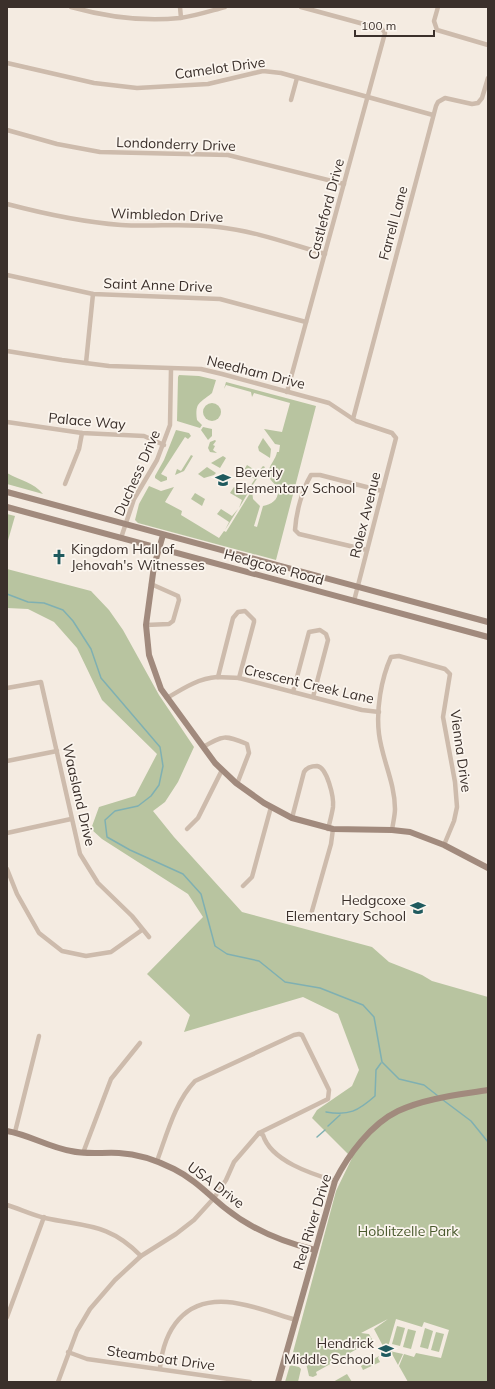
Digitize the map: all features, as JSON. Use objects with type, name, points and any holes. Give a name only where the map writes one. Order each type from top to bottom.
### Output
[{"type":"street","points":[[71,7],[123,18],[157,19],[181,18],[225,7]]},
{"type":"street","points":[[180,7],[181,18]]},
{"type":"street","name":"Castleford Drive","points":[[287,392],[368,98],[384,32],[382,29],[301,7]]},
{"type":"street","points":[[438,7],[434,21],[437,30],[488,45]]},
{"type":"street","name":"Camelot Drive","points":[[7,63],[94,83],[137,88],[208,84],[263,71],[281,73],[433,115]]},
{"type":"street","points":[[291,100],[297,78]]},
{"type":"street","name":"Farrell Lane","points":[[353,419],[433,115],[438,102],[445,98],[472,104],[478,103],[482,98],[488,78]]},
{"type":"street","name":"Londonderry Drive","points":[[7,130],[57,144],[100,152],[228,155],[344,184]]},
{"type":"street","name":"Wimbledon Drive","points":[[7,204],[61,218],[93,223],[227,228],[325,254]]},
{"type":"street","name":"Saint Anne Drive","points":[[7,275],[93,294],[220,299],[306,322]]},
{"type":"street","points":[[86,363],[93,294]]},
{"type":"street","name":"Needham Drive","points":[[7,351],[86,363],[201,370],[329,403],[353,419],[395,435]]},
{"type":"street","name":"Duchess Drive","points":[[121,538],[140,487],[157,460],[164,445],[170,425],[171,369]]},
{"type":"street","name":"Palace Way","points":[[7,422],[82,433],[144,436],[164,445]]},
{"type":"street","points":[[65,484],[79,449],[82,433]]},
{"type":"street","name":"Rolex Avenue","points":[[354,601],[396,438],[395,435]]},
{"type":"street","points":[[367,550],[311,538],[299,534],[295,530],[306,484],[311,475],[320,475],[382,491]]},
{"type":"street","name":"Hedgcoxe Road","points":[[7,492],[488,622]]},
{"type":"street","name":"Hedgcoxe Road","points":[[7,507],[488,637]]},
{"type":"street","points":[[162,535],[151,584],[146,625],[149,655],[161,689],[203,747],[222,770],[238,784],[271,807],[292,818],[330,829],[392,830],[410,832],[444,845],[488,868]]},
{"type":"street","points":[[146,625],[169,624],[173,621],[179,600],[178,596],[151,584]]},
{"type":"street","points":[[218,677],[233,618],[238,612],[245,611],[254,620],[254,622],[239,678]]},
{"type":"street","points":[[293,692],[309,632],[317,630],[324,631],[328,640],[313,698]]},
{"type":"street","name":"Vienna Drive","points":[[378,712],[388,665],[392,657],[399,656],[445,669],[450,674],[443,717],[455,782],[457,807],[454,821],[444,845]]},
{"type":"street","name":"Crescent Creek Lane","points":[[167,698],[193,683],[218,677],[227,679],[239,678],[313,698],[378,712]]},
{"type":"street","name":"Waasland Drive","points":[[7,688],[41,682],[58,751],[71,819],[80,854],[98,883],[132,916],[149,937]]},
{"type":"street","points":[[378,712],[379,733],[393,793],[395,809],[392,830]]},
{"type":"street","points":[[203,747],[222,737],[230,737],[247,744],[249,753],[238,784]]},
{"type":"street","points":[[7,761],[58,751]]},
{"type":"street","points":[[292,818],[306,768],[311,766],[321,767],[325,771],[332,800],[330,829],[331,844],[310,918]]},
{"type":"street","points":[[187,829],[198,818],[222,770]]},
{"type":"street","points":[[243,886],[252,877],[271,807]]},
{"type":"street","points":[[7,833],[71,819]]},
{"type":"street","points":[[7,869],[17,894],[39,933],[62,951],[86,956],[111,952],[142,930]]},
{"type":"street","points":[[58,1382],[77,1331],[90,1309],[115,1280],[141,1256],[186,1228],[214,1198],[226,1180],[234,1162],[259,1133],[326,1101],[329,1095],[329,1090],[304,1038],[299,1034],[195,1082],[186,1091],[179,1104],[157,1161]]},
{"type":"street","points":[[15,1132],[39,1036]]},
{"type":"street","points":[[83,1153],[111,1079],[140,1042]]},
{"type":"street","name":"Red River Drive","points":[[278,1382],[335,1181],[351,1153],[368,1133],[396,1112],[416,1104],[488,1090]]},
{"type":"street","name":"USA Drive","points":[[7,1131],[32,1137],[51,1146],[83,1153],[118,1153],[134,1155],[157,1161],[196,1182],[252,1227],[274,1237],[315,1250]]},
{"type":"street","points":[[259,1133],[263,1135],[266,1142],[292,1164],[303,1170],[335,1181]]},
{"type":"street","points":[[7,1205],[44,1217],[103,1229],[131,1246],[141,1256]]},
{"type":"street","points":[[7,1317],[44,1217]]},
{"type":"street","points":[[160,1368],[162,1349],[173,1325],[185,1314],[203,1303],[228,1302],[296,1320]]},
{"type":"street","name":"Steamboat Drive","points":[[68,1352],[87,1359],[160,1368],[250,1382]]},
{"type":"green space","points":[[179,375],[199,376],[216,380],[212,393],[197,406],[197,420],[202,425],[200,428],[177,421]]},
{"type":"green space","points":[[226,382],[316,406],[276,560],[138,523],[135,520],[139,504],[149,486],[161,491],[174,487],[165,502],[182,511],[181,515],[219,538],[224,531],[226,532],[252,490],[253,499],[260,506],[254,526],[257,527],[263,506],[272,503],[276,499],[278,489],[268,473],[277,452],[279,452],[280,445],[275,444],[264,429],[282,432],[290,403],[254,393],[252,397],[251,392],[226,385],[224,389]]},
{"type":"green space","points":[[212,403],[218,406],[221,412],[218,418],[212,421],[206,418],[203,412],[206,406]]},
{"type":"green space","points":[[203,427],[212,429],[212,436],[208,440],[201,430]]},
{"type":"green space","points":[[176,430],[189,433],[191,436],[188,439],[185,437],[161,474],[167,477],[167,480],[161,482],[155,478],[155,476],[164,460]]},
{"type":"green space","points":[[263,438],[271,449],[270,458],[259,451],[258,447]]},
{"type":"green space","points":[[215,440],[213,450],[217,453],[210,452],[208,448],[210,442]]},
{"type":"green space","points":[[191,455],[193,456],[184,471],[175,475],[177,469],[181,471]]},
{"type":"green space","points":[[223,456],[226,458],[220,468],[211,463]]},
{"type":"green space","points":[[247,465],[258,472],[263,466],[265,467],[252,486],[251,485],[255,479],[243,472]]},
{"type":"green space","points":[[207,467],[216,473],[204,478],[198,474]]},
{"type":"green space","points":[[7,473],[31,484],[43,494],[7,484]]},
{"type":"green space","points":[[234,487],[245,494],[251,488],[239,508],[242,500],[230,493]]},
{"type":"green space","points":[[195,493],[205,499],[202,506],[191,499]]},
{"type":"green space","points":[[221,509],[232,516],[238,509],[225,530],[229,522],[217,514]]},
{"type":"green space","points":[[7,514],[15,516],[7,544]]},
{"type":"green space","name":"Hoblitzelle Park","points":[[7,569],[91,591],[109,610],[123,630],[159,695],[194,747],[178,782],[165,802],[153,811],[174,837],[242,912],[372,947],[389,962],[422,975],[432,981],[488,997],[488,1382],[408,1382],[399,1366],[404,1354],[414,1357],[416,1353],[441,1358],[449,1330],[424,1322],[422,1327],[396,1319],[388,1347],[384,1348],[374,1329],[388,1319],[361,1333],[369,1334],[373,1341],[372,1346],[366,1349],[364,1345],[316,1372],[317,1375],[313,1377],[309,1376],[306,1363],[292,1356],[336,1191],[352,1158],[312,1118],[317,1110],[352,1086],[359,1070],[338,1014],[303,997],[184,1032],[190,1015],[147,974],[203,917],[188,894],[102,839],[91,829],[99,807],[135,796],[157,754],[102,700],[77,648],[54,622],[28,609],[7,608]]},
{"type":"green space","points":[[397,1326],[405,1328],[400,1346],[392,1344]]},
{"type":"green space","points":[[425,1328],[433,1331],[428,1349],[420,1347]]},
{"type":"green space","points":[[408,1329],[416,1331],[411,1349],[403,1347]]},
{"type":"green space","points":[[436,1332],[444,1334],[439,1352],[431,1350]]},
{"type":"green space","points":[[385,1350],[403,1354],[398,1365],[392,1354],[388,1355]]},
{"type":"green space","points":[[379,1356],[378,1358],[380,1362],[363,1370],[361,1366]]},
{"type":"green space","points":[[290,1365],[301,1369],[298,1382],[285,1382]]},
{"type":"green space","points":[[347,1374],[352,1382],[333,1382]]},
{"type":"waterway","points":[[7,594],[28,602],[44,603],[63,610],[73,621],[91,649],[101,678],[160,747],[163,766],[159,785],[151,796],[138,806],[115,811],[105,820],[107,837],[130,850],[183,874],[201,894],[215,946],[227,954],[259,961],[285,982],[320,988],[363,1005],[374,1017],[382,1062],[399,1079],[424,1085],[438,1096]]},
{"type":"waterway","points":[[326,1112],[347,1113],[358,1109],[375,1096],[376,1070],[381,1063]]},
{"type":"waterway","points":[[443,1100],[471,1121],[488,1142]]},
{"type":"waterway","points":[[328,1126],[340,1115]]},
{"type":"waterway","points":[[317,1137],[325,1130]]},
{"type":"place","name":"Beverly Elementary School","points":[[223,480]]},
{"type":"place","name":"Kingdom Hall of Jehovah's Witnesses","points":[[59,557]]},
{"type":"place","name":"Hedgcoxe Elementary School","points":[[418,908]]},
{"type":"place","name":"Hendrick Middle School","points":[[386,1351]]}]
